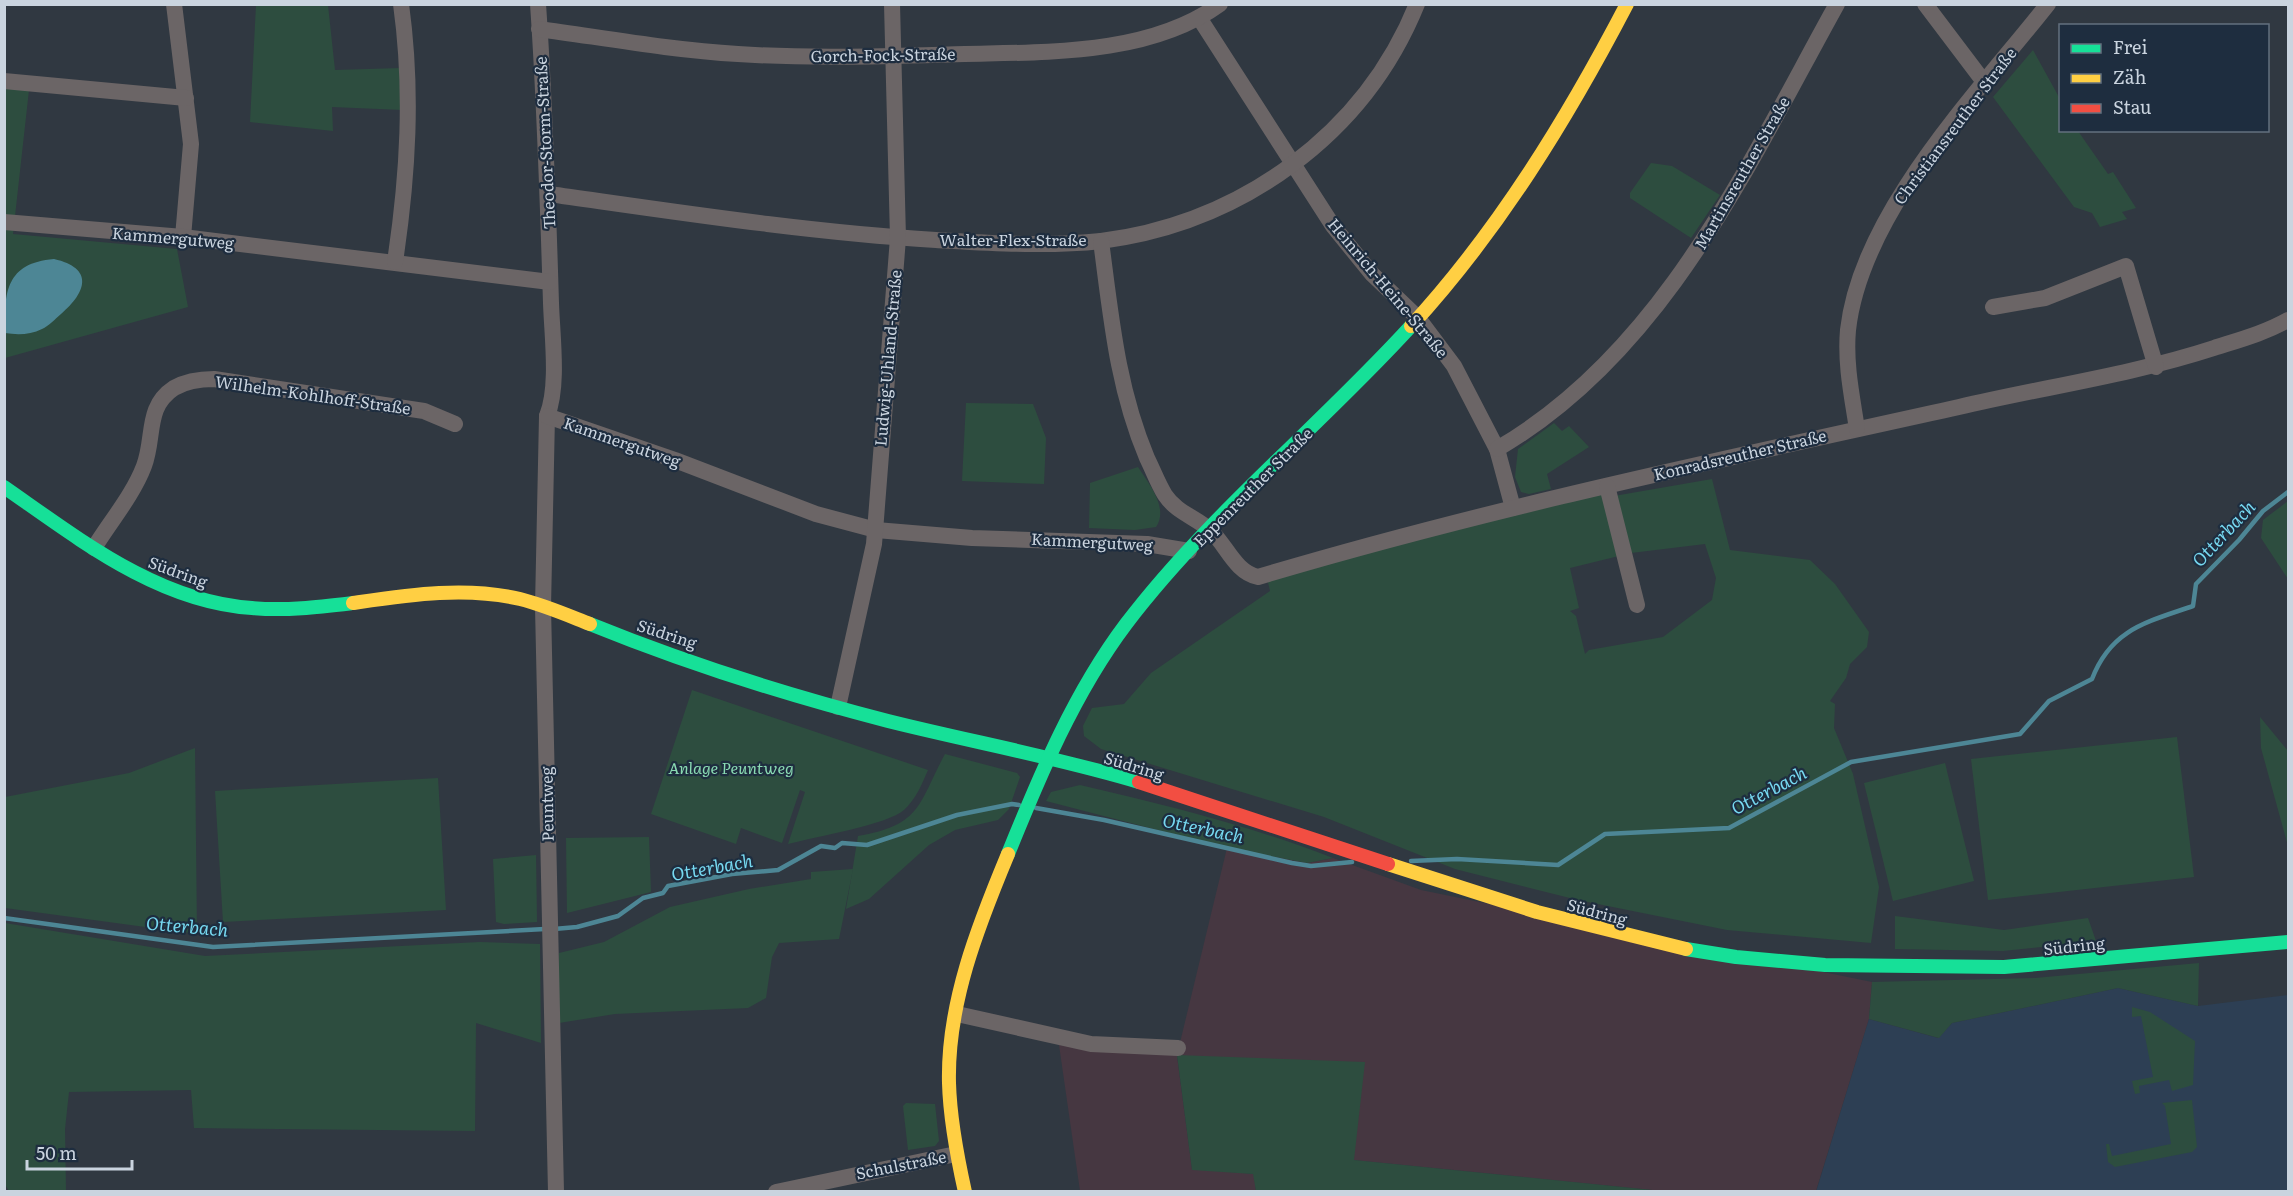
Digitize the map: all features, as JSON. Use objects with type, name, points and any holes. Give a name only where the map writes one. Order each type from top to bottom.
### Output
[{"type":"street","points":[[174,4],[191,144],[183,237]]},
{"type":"street","points":[[395,262],[408,166],[409,79],[401,4]]},
{"type":"street","name":"Theodor-Storm-Straße","points":[[538,4],[549,194],[550,282]]},
{"type":"street","name":"Ludwig-Uhland-Straße","points":[[838,707],[876,530],[898,238],[892,4]]},
{"type":"street","name":"Gorch-Fock-Straße","points":[[539,29],[739,54],[894,56],[1088,47],[1141,39],[1200,19],[1220,4]]},
{"type":"street","name":"Walter-Flex-Straße","points":[[549,194],[820,231],[898,238],[984,243],[1101,241],[1150,231],[1215,209],[1294,165],[1339,126],[1365,97],[1404,35],[1417,4]]},
{"type":"street","name":"Eppenreuther Straße","points":[[965,1191],[956,1154],[948,1092],[951,1044],[972,948],[1013,841],[1049,758],[1104,655],[1146,599],[1189,551],[1418,318],[1482,242],[1531,173],[1572,108],[1627,4]]},
{"type":"street","name":"Martinsreuther Straße","points":[[1497,449],[1542,420],[1593,375],[1632,333],[1684,269],[1738,186],[1837,4]]},
{"type":"street","points":[[1925,4],[1984,82]]},
{"type":"street","name":"Christiansreuther Straße","points":[[1857,429],[1846,362],[1854,295],[1887,218],[1939,141],[2048,4]]},
{"type":"street","name":"Heinrich-Heine-Straße","points":[[1200,19],[1333,226],[1365,266],[1418,318],[1454,366],[1497,449],[1513,508]]},
{"type":"street","points":[[4,81],[186,98]]},
{"type":"street","name":"Kammergutweg","points":[[4,222],[183,237],[550,282],[553,402],[547,416],[675,460],[816,514],[876,530],[972,538],[1148,544],[1189,551]]},
{"type":"street","points":[[1101,241],[1119,372],[1136,432],[1165,495],[1182,514],[1210,530]]},
{"type":"street","points":[[1993,307],[2045,298],[2126,266],[2156,367]]},
{"type":"street","name":"Konradsreuther Straße","points":[[1210,530],[1247,575],[1258,577],[1513,508],[1607,486],[2005,396],[2156,367],[2253,336],[2289,320]]},
{"type":"street","name":"Wilhelm-Kohlhoff-Straße","points":[[94,548],[144,466],[154,411],[159,400],[165,394],[188,382],[214,379],[424,411],[455,424]]},
{"type":"street","name":"Peuntweg","points":[[547,416],[543,607],[556,1191]]},
{"type":"street","points":[[1607,486],[1636,605]]},
{"type":"street","name":"Südring","points":[[4,487],[94,548],[153,584],[191,597],[253,608],[290,610],[453,592],[518,599],[626,638],[838,707],[1049,758],[1305,836],[1435,882],[1628,938],[1711,954],[1814,965],[2032,966],[2220,946],[2289,942]]},
{"type":"street","points":[[957,1014],[1091,1044],[1178,1048]]},
{"type":"street","name":"Schulstraße","points":[[776,1191],[956,1154]]},
{"type":"shaded area","points":[[54,259],[76,268],[81,275],[81,289],[76,297],[70,306],[42,329],[24,334],[5,333],[5,305],[11,282],[26,266]]},
{"type":"shaded area","points":[[1227,848],[1307,863],[1333,858],[1421,890],[1872,982],[1869,1019],[1816,1191],[1662,1191],[1353,1160],[1177,1056],[1192,1169],[1254,1174],[1256,1191],[1080,1191],[1059,1045],[1177,1055]]},
{"type":"shaded area","points":[[2118,988],[2198,1006],[2288,995],[2288,1191],[1816,1192],[1869,1019],[1938,1038],[1952,1023]]},
{"type":"green space","points":[[256,5],[328,5],[335,70],[401,68],[403,110],[332,107],[333,131],[250,122]]},
{"type":"green space","points":[[2033,50],[2059,97],[2059,132],[2079,132],[2108,174],[2113,172],[2136,208],[2122,212],[2127,219],[2100,227],[2092,213],[2074,207],[1993,97]]},
{"type":"green space","points":[[4,88],[29,90],[13,234],[177,249],[188,307],[5,358]]},
{"type":"green space","points":[[1651,163],[1672,166],[1720,195],[1691,238],[1630,198],[1630,193]]},
{"type":"green space","points":[[966,403],[1033,404],[1046,438],[1044,484],[962,481]]},
{"type":"green space","points":[[1554,423],[1562,431],[1569,426],[1589,447],[1547,474],[1551,489],[1529,494],[1521,492],[1515,477],[1518,449]]},
{"type":"green space","points":[[1138,467],[1152,488],[1159,504],[1159,520],[1156,527],[1135,530],[1089,528],[1090,483]]},
{"type":"green space","points":[[1712,479],[1730,550],[1810,560],[1835,584],[1869,632],[1867,647],[1850,664],[1846,678],[1830,701],[1835,704],[1834,728],[1853,774],[1879,887],[1871,943],[1727,930],[1578,900],[1455,869],[1324,817],[1101,749],[1084,736],[1083,726],[1092,708],[1124,704],[1151,673],[1270,591],[1267,578],[1601,492],[1619,556],[1570,568],[1579,608],[1570,611],[1576,616],[1585,654],[1589,650],[1663,637],[1712,600],[1716,578],[1705,544],[1631,553],[1614,496]]},
{"type":"green space","points":[[2288,501],[2288,579],[2261,538],[2263,520]]},
{"type":"green space","name":"Anlage Peuntweg","points":[[692,690],[928,770],[908,806],[882,821],[788,844],[805,792],[800,790],[782,843],[741,828],[736,844],[651,814]]},
{"type":"green space","points":[[2260,717],[2288,751],[2288,846],[2261,748]]},
{"type":"green space","points":[[2177,737],[2194,877],[1988,900],[1971,759]]},
{"type":"green space","points":[[195,748],[197,934],[5,908],[5,797],[129,773]]},
{"type":"green space","points":[[945,754],[1017,773],[1020,777],[1009,809],[998,820],[955,830],[929,845],[869,899],[846,909],[858,836],[895,826],[907,818],[922,799]]},
{"type":"green space","points":[[1945,763],[1974,881],[1893,901],[1864,783]]},
{"type":"green space","points":[[438,778],[446,910],[223,922],[215,791]]},
{"type":"green space","points":[[1080,785],[1240,826],[1333,858],[1307,863],[1227,848],[1046,801],[1051,792]]},
{"type":"green space","points":[[649,837],[651,892],[567,913],[566,838]]},
{"type":"green space","points":[[536,855],[537,922],[504,924],[496,922],[493,859]]},
{"type":"green space","points":[[853,869],[839,939],[779,943],[772,957],[766,998],[748,1008],[615,1014],[559,1023],[559,953],[604,942],[670,907],[749,889],[811,879],[811,872]]},
{"type":"green space","points":[[1895,916],[2004,930],[2088,918],[2096,941],[2003,951],[1895,949]]},
{"type":"green space","points":[[5,923],[205,956],[480,942],[540,944],[541,1043],[476,1023],[475,1131],[194,1128],[191,1090],[69,1092],[65,1129],[66,1191],[9,1191],[4,1183]]},
{"type":"green space","points":[[2199,963],[2198,1006],[2118,988],[1952,1023],[1939,1038],[1869,1019],[1872,982],[2035,978]]},
{"type":"green space","points":[[2132,1007],[2150,1012],[2195,1041],[2193,1085],[2172,1091],[2169,1080],[2139,1086],[2140,1093],[2135,1094],[2132,1081],[2153,1077],[2141,1016],[2132,1017]]},
{"type":"green space","points":[[1177,1055],[1365,1062],[1354,1160],[1662,1191],[1256,1191],[1253,1174],[1192,1170]]},
{"type":"green space","points":[[2192,1100],[2197,1147],[2192,1152],[2115,1167],[2108,1162],[2106,1144],[2109,1144],[2112,1156],[2171,1144],[2165,1106],[2162,1103]]},
{"type":"green space","points":[[906,1103],[935,1104],[939,1141],[935,1146],[908,1150],[903,1106]]},
{"type":"waterway","name":"Otterbach","points":[[1411,861],[1457,859],[1558,865],[1605,834],[1729,828],[1851,762],[2020,734],[2049,701],[2092,679],[2100,662],[2120,638],[2146,623],[2193,606],[2196,584],[2239,540],[2263,511],[2288,492]]},
{"type":"waterway","name":"Otterbach","points":[[554,929],[577,927],[618,916],[643,898],[663,893],[668,886],[732,874],[778,870],[821,846],[835,848],[842,843],[867,845],[957,815],[1012,804],[1019,805]]},
{"type":"waterway","name":"Otterbach","points":[[1036,808],[1104,820],[1292,863],[1311,866],[1352,862]]},
{"type":"waterway","name":"Otterbach","points":[[4,918],[213,947],[545,929]]},
{"type":"traffic: fast","points":[[1008,854],[1074,706],[1107,650],[1126,624],[1158,584],[1228,508],[1411,326]]},
{"type":"traffic: fast","points":[[4,487],[121,565],[184,594],[217,603],[265,609],[353,603]]},
{"type":"traffic: fast","points":[[590,624],[700,665],[812,700],[888,721],[1045,757],[1139,782]]},
{"type":"traffic: fast","points":[[1686,949],[1736,957],[1825,965],[2004,967],[2288,942]]},
{"type":"traffic: slow","points":[[1411,326],[1473,251],[1530,172],[1627,4]]},
{"type":"traffic: slow","points":[[353,603],[436,593],[478,593],[529,601],[590,624]]},
{"type":"traffic: slow","points":[[965,1192],[954,1138],[950,1097],[950,1053],[953,1024],[966,966],[1008,854]]},
{"type":"traffic: slow","points":[[1388,864],[1537,912],[1686,949]]},
{"type":"traffic: jam","points":[[1139,782],[1388,864]]}]
